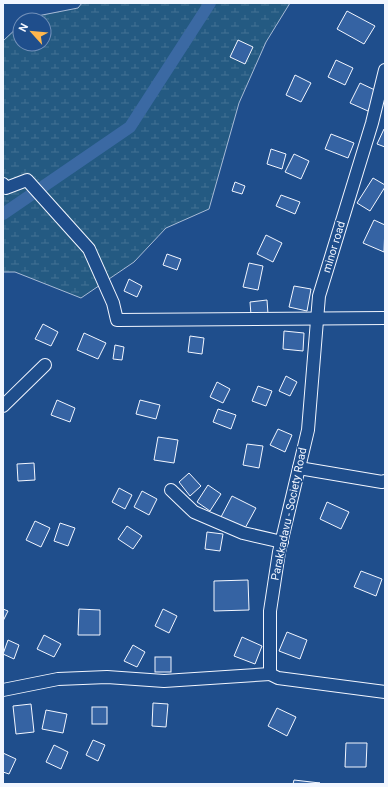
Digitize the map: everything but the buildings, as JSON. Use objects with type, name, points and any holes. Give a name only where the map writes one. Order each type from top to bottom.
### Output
[{"type":"street","name":"minor road","points":[[308,430],[319,296],[372,123],[385,70]]},
{"type":"street","points":[[3,184],[6,188],[34,188],[89,249],[113,303],[117,320],[317,320],[385,318]]},
{"type":"street","points":[[3,406],[45,365]]},
{"type":"street","name":"Parakkadavu - Society Road","points":[[270,674],[270,611],[282,542],[308,430]]},
{"type":"street","points":[[299,468],[382,482],[385,481]]},
{"type":"street","points":[[171,490],[194,512],[242,533],[282,542]]},
{"type":"street","points":[[3,690],[58,679],[107,677],[164,681],[270,674],[278,678],[385,692]]},
{"type":"green space","points":[[82,3],[290,3],[266,42],[239,103],[209,209],[166,228],[134,262],[81,298],[15,272],[3,272],[3,41],[12,33],[12,52],[52,52],[52,13],[78,8]]},
{"type":"waterway","points":[[3,214],[130,127],[210,3]]}]
